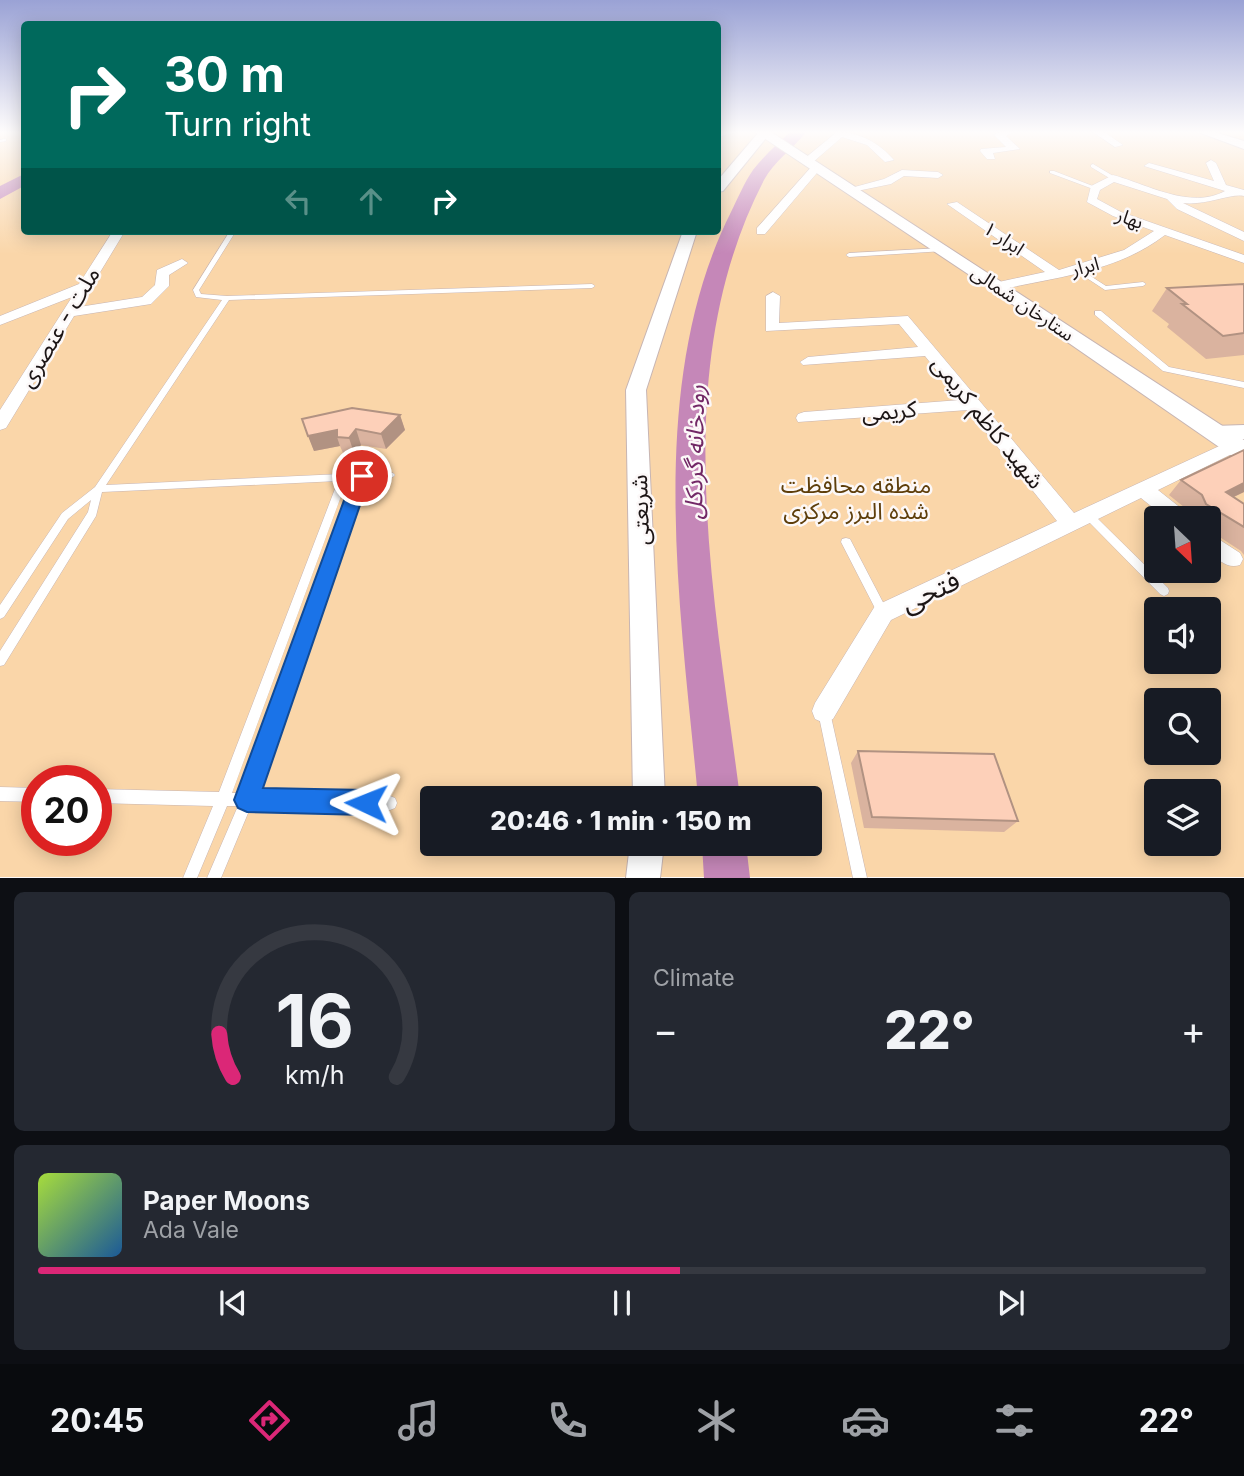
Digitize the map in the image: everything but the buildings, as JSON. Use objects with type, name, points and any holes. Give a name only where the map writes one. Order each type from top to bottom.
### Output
[{"type":"main road","name":"ستارخان شمالی","points":[[827,173],[1234,441]]},
{"type":"street","points":[[761,231],[800,173]]},
{"type":"street","points":[[852,189],[887,182],[902,173],[938,175]]},
{"type":"street","name":"بهار","points":[[1176,173],[1240,191]]},
{"type":"street","points":[[1216,173],[1222,185]]},
{"type":"street","name":"بهار","points":[[1240,191],[1226,197],[1208,199],[1171,197],[1113,178],[1095,188],[1091,200],[1102,207],[1244,259]]},
{"type":"street","points":[[1171,197],[1181,207],[1244,237]]},
{"type":"street","name":"ابرار ۱","points":[[953,204],[1055,273]]},
{"type":"street","name":"ابرار","points":[[999,286],[1125,256],[1150,242],[1164,230]]},
{"type":"street","name":"ملت - عنصری","points":[[0,424],[81,288],[116,235]]},
{"type":"street","name":"شریعتی","points":[[649,786],[636,390],[689,235]]},
{"type":"street","points":[[66,313],[146,301],[162,286],[162,273],[182,263]]},
{"type":"street","points":[[0,321],[81,288]]},
{"type":"street","name":"شهید کاظم کریمی","points":[[773,296],[771,328],[903,319],[974,404],[1081,521]]},
{"type":"street","points":[[808,362],[930,351]]},
{"type":"street","name":"کریمی","points":[[804,418],[974,404]]},
{"type":"street","name":"فتحی","points":[[824,711],[883,614],[1144,491],[1234,441]]},
{"type":"street","points":[[1144,491],[1164,506]]},
{"type":"street","points":[[1222,551],[1233,559]]},
{"type":"lane","points":[[1055,173],[1095,188]]},
{"type":"lane","points":[[1105,173],[1113,178]]},
{"type":"lane","points":[[230,235],[196,290],[198,296],[227,299],[592,286]]},
{"type":"lane","points":[[849,255],[944,250]]},
{"type":"lane","points":[[1075,268],[1105,288],[1143,284]]},
{"type":"lane","points":[[0,614],[65,516],[98,489],[227,299]]},
{"type":"lane","points":[[1098,313],[1166,369],[1244,384]]},
{"type":"lane","points":[[98,489],[390,475]]},
{"type":"lane","points":[[190,877],[223,798],[344,476]]},
{"type":"lane","points":[[214,877],[247,800],[362,476]]},
{"type":"lane","points":[[0,662],[93,513],[98,489]]},
{"type":"lane","points":[[1081,521],[1164,591]]},
{"type":"lane","points":[[846,542],[883,614]]},
{"type":"lane","name":"فتحی","points":[[824,711],[860,877]]},
{"type":"lane","points":[[0,794],[21,795]]},
{"type":"lane","points":[[112,796],[390,803]]},
{"type":"green space","name":"منطقه محافظت شده البرز مرکزی","points":[[0,173],[21,173],[21,235],[721,235],[721,173],[1244,173],[1244,877],[0,877]]},
{"type":"waterway","name":"رودخانه گردکل","points":[[718,786],[695,564],[692,481],[694,399],[704,320],[724,246],[760,173]]},
{"type":"waterway","points":[[0,194],[21,181]]},
{"type":"waterway","name":"رودخانه گردکل","points":[[725,856],[727,878]]},
{"type":"route","points":[[362,476],[247,800],[366,803]]}]
